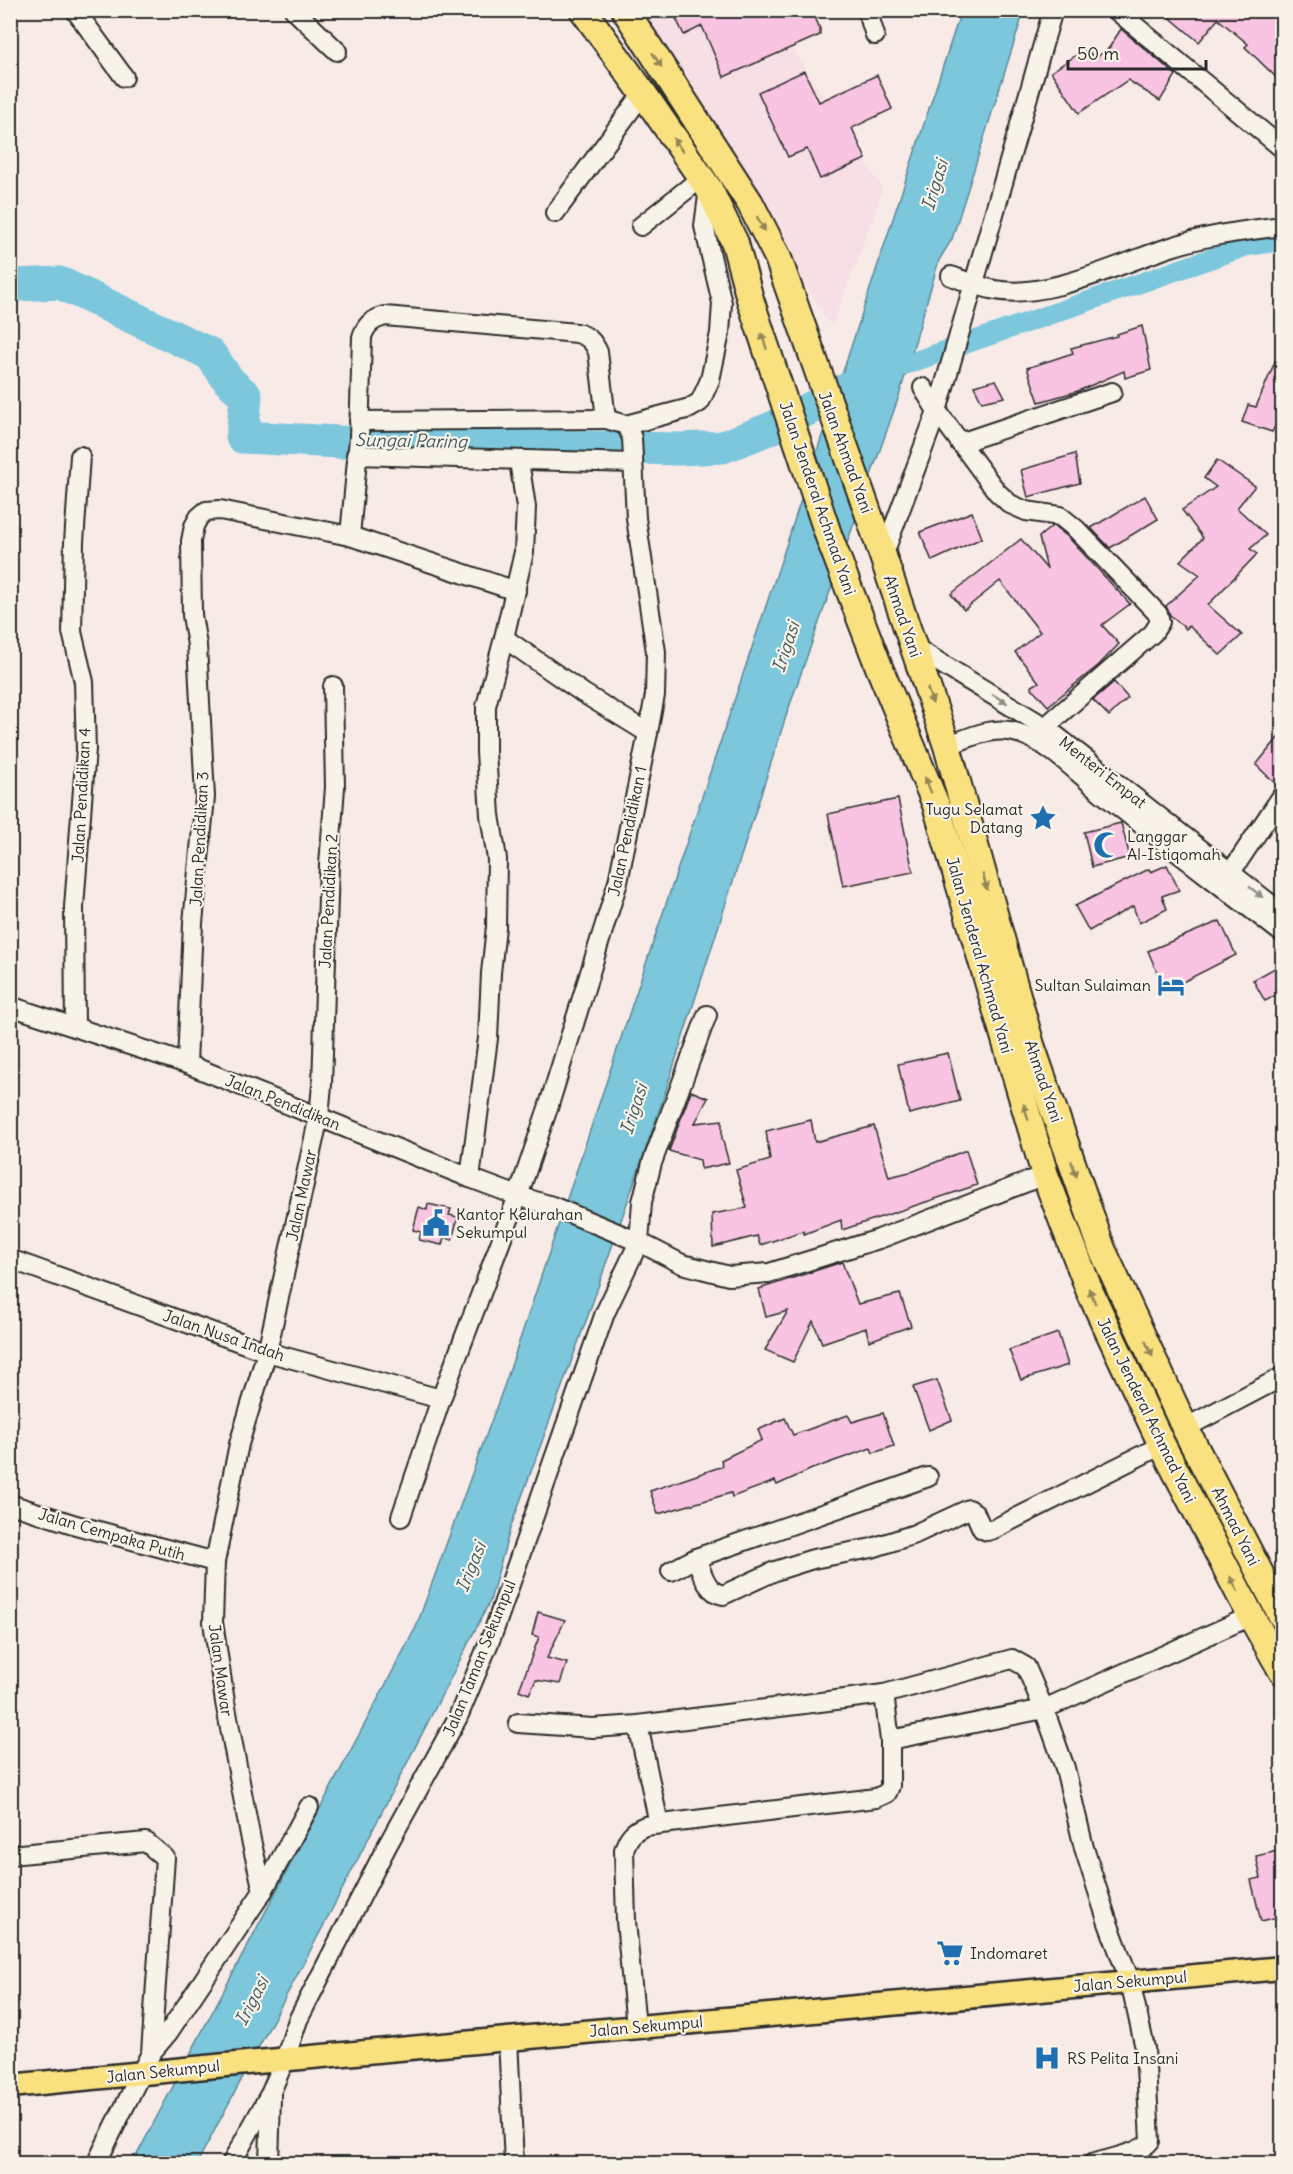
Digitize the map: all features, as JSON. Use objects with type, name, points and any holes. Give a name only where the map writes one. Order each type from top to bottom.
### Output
[{"type":"highway","name":"Jalan Jenderal Achmad Yani","points":[[583,10],[705,184],[735,243],[750,299],[829,537],[879,667],[988,934]]},
{"type":"highway","name":"Jalan Ahmad Yani","points":[[625,10],[750,203],[767,234],[778,258],[871,521]]},
{"type":"highway","name":"Ahmad Yani","points":[[871,521],[946,746],[988,934],[1002,984],[1031,1045],[1102,1249],[1185,1428],[1282,1616]]},
{"type":"highway","name":"Jalan Jenderal Achmad Yani","points":[[1002,984],[1045,1175],[1090,1292],[1162,1446],[1282,1671]]},
{"type":"main road","name":"Jalan Sekumpul","points":[[10,2086],[1282,1968]]},
{"type":"street","points":[[75,10],[124,77]]},
{"type":"street","points":[[294,10],[337,51]]},
{"type":"street","points":[[867,10],[875,34]]},
{"type":"street","points":[[883,556],[937,411],[1053,10]]},
{"type":"street","points":[[1116,10],[1282,148]]},
{"type":"street","points":[[555,213],[643,93]]},
{"type":"street","points":[[641,226],[705,184]]},
{"type":"street","points":[[358,441],[519,461],[631,445],[700,402],[711,380],[720,333],[722,303],[704,226],[705,184]]},
{"type":"street","points":[[951,276],[995,290],[1018,291],[1041,288],[1077,280],[1204,238],[1282,226]]},
{"type":"street","points":[[516,591],[350,536],[358,441],[362,338],[365,327],[374,319],[385,316],[577,333],[586,336],[594,343],[598,352],[606,419],[631,445]]},
{"type":"street","points":[[922,388],[997,492],[1010,504],[1026,511],[1060,516],[1076,529],[1158,614],[1160,622],[1153,633],[1045,727]]},
{"type":"street","points":[[960,443],[1112,392]]},
{"type":"street","points":[[358,441],[606,419]]},
{"type":"street","name":"Jalan Pendidikan 1","points":[[401,1517],[441,1399],[518,1196],[548,1108],[618,882],[655,695],[656,651],[637,528],[631,445]]},
{"type":"street","name":"Jalan Pendidikan 4","points":[[75,1027],[74,906],[86,749],[84,682],[72,632],[74,542],[80,456]]},
{"type":"street","points":[[470,1178],[488,1038],[496,927],[497,859],[488,784],[486,706],[524,552],[526,507],[519,461]]},
{"type":"street","name":"Jalan Pendidikan 3","points":[[188,1064],[194,923],[205,797],[197,645],[192,615],[190,541],[194,526],[206,511],[220,510],[350,536]]},
{"type":"street","points":[[504,638],[583,693],[648,733]]},
{"type":"street","name":"Menteri Empat","points":[[914,647],[1045,727],[1106,785]]},
{"type":"street","name":"Jalan Pendidikan 2","points":[[319,1116],[329,865],[335,787],[333,686]]},
{"type":"street","name":"Menteri Empat","points":[[946,746],[979,733],[1003,729],[1021,733],[1045,746],[1106,785],[1226,879],[1282,933]]},
{"type":"street","points":[[1226,879],[1282,796]]},
{"type":"street","name":"Menteri Empat","points":[[1226,879],[1282,913]]},
{"type":"street","name":"Jalan Pendidikan","points":[[10,1006],[188,1064],[470,1178],[552,1206],[631,1238],[682,1264],[729,1276],[769,1273],[879,1239],[1045,1175]]},
{"type":"street","points":[[631,1238],[652,1163],[707,1015]]},
{"type":"street","name":"Jalan Mawar","points":[[263,1891],[231,1736],[216,1645],[213,1622],[215,1562],[239,1444],[267,1352],[319,1116]]},
{"type":"street","name":"Jalan Taman Sekumpul","points":[[231,2163],[271,2091],[298,2020],[387,1846],[458,1717],[493,1633],[631,1238]]},
{"type":"street","name":"Jalan Nusa Indah","points":[[10,1259],[267,1352],[441,1399]]},
{"type":"street","points":[[1185,1428],[1282,1377]]},
{"type":"street","points":[[696,1558],[709,1588],[714,1594],[723,1595],[775,1571],[813,1558],[872,1548],[915,1534],[969,1509],[975,1513],[982,1529],[987,1531],[994,1529],[1162,1446]]},
{"type":"street","points":[[671,1571],[696,1558],[928,1477]]},
{"type":"street","name":"Jalan Cempaka Putih","points":[[10,1504],[76,1525],[215,1562]]},
{"type":"street","points":[[890,1740],[1044,1709],[1251,1616]]},
{"type":"street","points":[[518,1722],[593,1728],[638,1725],[884,1694],[1012,1659],[1026,1667],[1065,1768],[1084,1848],[1108,1923],[1130,1981],[1145,2048],[1150,2141],[1147,2146],[1138,2150],[1092,2163]]},
{"type":"street","points":[[636,2027],[626,1922],[624,1850],[628,1839],[636,1830],[645,1826],[876,1798],[886,1792],[890,1786],[890,1740],[884,1694]]},
{"type":"street","points":[[638,1725],[659,1824]]},
{"type":"street","points":[[96,2163],[151,2053],[168,2033],[263,1891],[309,1807]]},
{"type":"street","points":[[10,1856],[146,1842],[165,1858],[151,2053]]},
{"type":"street","points":[[508,2039],[514,2163]]},
{"type":"street","points":[[269,2163],[271,2091]]},
{"type":"shaded area","points":[[630,11],[768,11],[883,190],[832,327]]},
{"type":"water","name":"Irigasi","points":[[961,11],[1024,11],[952,239],[939,260],[899,396],[787,713],[663,1099],[590,1310],[510,1529],[490,1601],[326,1921],[197,2163],[132,2164],[416,1627],[507,1378],[780,564]]},
{"type":"building","points":[[672,10],[812,10],[820,29],[820,35],[724,77],[702,26],[684,35]]},
{"type":"building","points":[[1161,10],[1282,10],[1282,83],[1245,47],[1248,44],[1218,19],[1199,42]]},
{"type":"building","points":[[1121,29],[1176,75],[1160,101],[1128,80],[1079,113],[1051,72],[1087,48],[1094,59],[1109,48]]},
{"type":"building","points":[[804,71],[819,102],[877,75],[892,109],[852,128],[866,159],[820,179],[807,149],[788,157],[758,92]]},
{"type":"building","points":[[1142,326],[1151,370],[1125,378],[1124,371],[1078,391],[1039,402],[1027,368],[1073,353],[1071,348],[1117,336],[1117,334]]},
{"type":"building","points":[[1282,345],[1282,413],[1272,432],[1242,422],[1248,405],[1256,407]]},
{"type":"building","points":[[996,380],[1005,397],[982,402],[974,386]]},
{"type":"building","points":[[1075,454],[1080,483],[1028,497],[1021,470]]},
{"type":"building","points":[[1217,460],[1255,486],[1237,508],[1266,535],[1250,549],[1257,554],[1208,605],[1242,635],[1220,655],[1189,626],[1186,629],[1170,615],[1166,606],[1200,575],[1180,561],[1203,538],[1182,510],[1216,487],[1204,478]]},
{"type":"building","points":[[1145,496],[1158,519],[1110,548],[1091,528]]},
{"type":"building","points":[[972,512],[982,538],[932,561],[920,532]]},
{"type":"building","points":[[1052,526],[1068,537],[1130,604],[1102,625],[1119,644],[1099,665],[1048,706],[1031,687],[1039,682],[1015,652],[1040,632],[1000,581],[964,610],[951,594],[1021,539],[1047,569],[1039,537]]},
{"type":"building","points":[[1114,682],[1128,698],[1109,716],[1093,700]]},
{"type":"building","points":[[1282,733],[1282,785],[1278,786],[1256,765]]},
{"type":"building","points":[[898,799],[913,872],[843,886],[828,814]]},
{"type":"building","name":"Langgar Al-Istiqomah","points":[[1121,823],[1130,857],[1092,867],[1084,832]]},
{"type":"building","points":[[1167,865],[1179,890],[1162,896],[1167,909],[1139,923],[1133,906],[1089,931],[1075,906],[1149,869],[1151,872]]},
{"type":"building","points":[[1220,921],[1236,955],[1165,991],[1148,951]]},
{"type":"building","points":[[1282,964],[1282,992],[1265,1001],[1253,980]]},
{"type":"building","points":[[948,1053],[960,1101],[909,1114],[898,1064]]},
{"type":"building","points":[[691,1091],[708,1098],[695,1123],[722,1120],[722,1138],[729,1163],[701,1169],[700,1160],[669,1151]]},
{"type":"building","points":[[811,1120],[815,1142],[874,1126],[889,1177],[914,1171],[966,1150],[977,1185],[842,1230],[841,1220],[804,1234],[803,1231],[760,1245],[757,1236],[713,1247],[712,1214],[747,1208],[736,1170],[770,1160],[766,1131]]},
{"type":"building","name":"Kantor Kelurahan Sekumpul","points":[[428,1204],[451,1209],[449,1215],[458,1217],[452,1240],[444,1237],[442,1245],[419,1240],[421,1232],[413,1230],[419,1207],[427,1210]]},
{"type":"building","points":[[842,1262],[858,1304],[900,1294],[911,1326],[869,1341],[866,1328],[822,1343],[813,1321],[793,1362],[765,1350],[788,1311],[766,1317],[759,1289]]},
{"type":"building","points":[[1058,1333],[1068,1365],[1021,1380],[1009,1350]]},
{"type":"building","points":[[937,1380],[952,1420],[929,1430],[913,1387]]},
{"type":"building","points":[[883,1413],[894,1446],[873,1453],[871,1448],[812,1469],[777,1485],[775,1481],[732,1497],[731,1493],[658,1514],[650,1491],[723,1466],[721,1460],[762,1440],[758,1430],[785,1418],[793,1435],[848,1415],[852,1422]]},
{"type":"building","points":[[538,1612],[565,1620],[547,1658],[567,1663],[560,1684],[536,1680],[529,1694],[519,1690],[539,1637],[532,1635]]},
{"type":"building","points":[[1282,1850],[1282,1916],[1261,1921],[1251,1880],[1261,1878],[1256,1856]]},
{"type":"waterway","points":[[884,372],[1247,246],[1282,241]]},
{"type":"waterway","name":"Sungai Paring","points":[[10,283],[17,285],[60,283],[210,354],[229,381],[246,396],[242,437],[339,442],[680,449],[723,447],[774,427],[855,385]]},
{"type":"place","name":"Tugu Selamat Datang","points":[[1043,818]]},
{"type":"place","name":"Langgar Al-Istiqomah","points":[[1107,845]]},
{"type":"place","name":"Sultan Sulaiman","points":[[1171,985]]},
{"type":"place","name":"Kantor Kelurahan Sekumpul","points":[[436,1223]]},
{"type":"place","name":"Indomaret","points":[[950,1953]]},
{"type":"place","name":"RS Pelita Insani","points":[[1047,2058]]}]
